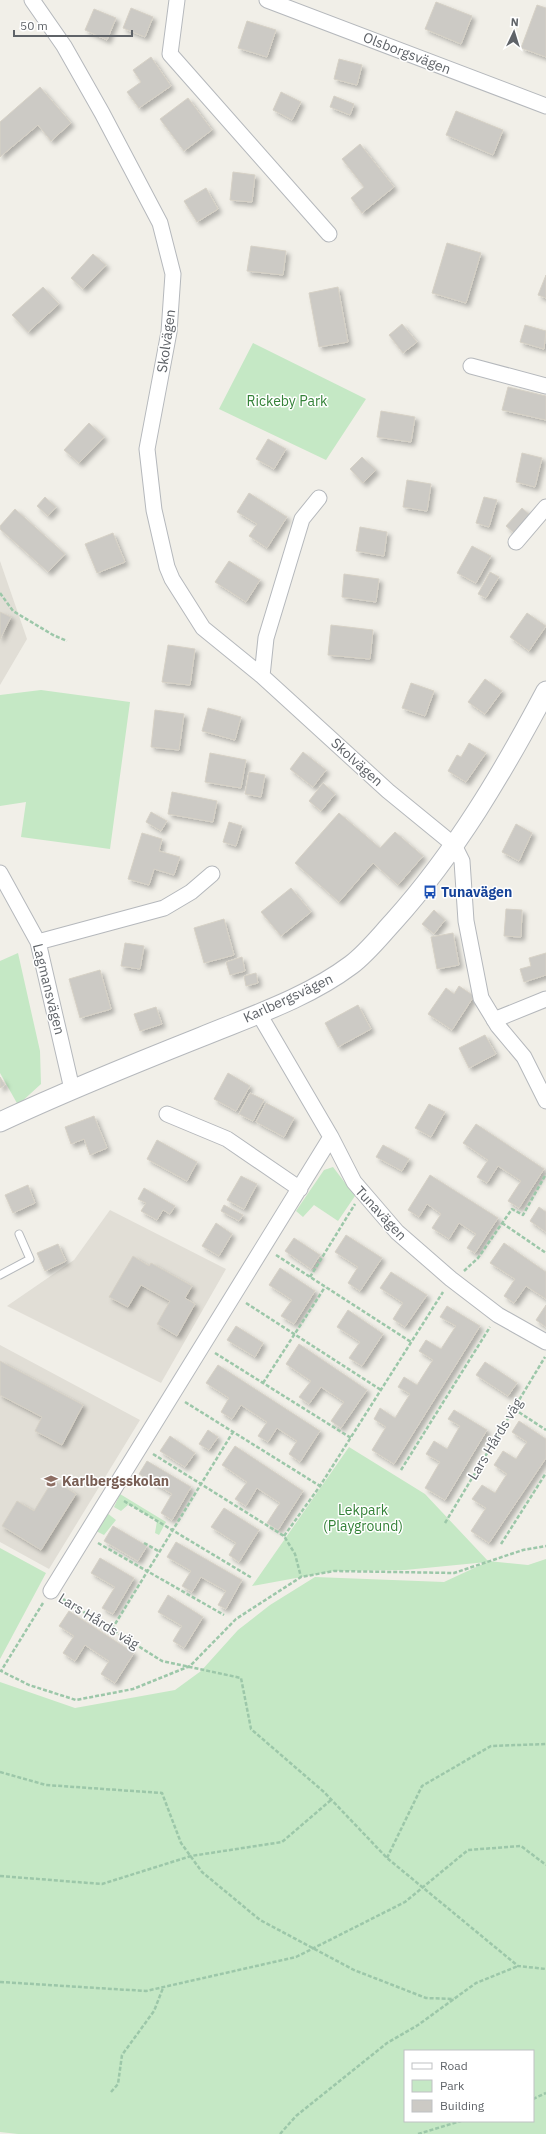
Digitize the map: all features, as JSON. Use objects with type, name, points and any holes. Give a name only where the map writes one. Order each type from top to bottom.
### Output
[{"type":"street","name":"Skolvägen","points":[[32,0],[64,46],[102,113],[160,224],[173,274],[169,332],[147,449],[154,510],[167,567],[172,579],[203,628],[262,676],[388,791],[454,845]]},
{"type":"street","points":[[177,0],[170,54],[329,234]]},
{"type":"street","name":"Olsborgsvägen","points":[[268,0],[546,106]]},
{"type":"street","points":[[471,366],[546,386]]},
{"type":"street","points":[[262,676],[266,638],[302,520],[319,498]]},
{"type":"street","points":[[516,542],[546,507]]},
{"type":"street","name":"Karlbergsvägen","points":[[0,1122],[72,1089],[259,1014],[322,985],[353,964],[416,896],[454,845],[516,747],[546,691]]},
{"type":"street","points":[[454,845],[462,861],[466,921],[481,998],[494,1020],[524,1057],[546,1101]]},
{"type":"street","name":"Lagmansvägen","points":[[0,873],[38,942],[72,1089]]},
{"type":"street","points":[[38,942],[164,908],[191,892],[212,874]]},
{"type":"street","points":[[494,1020],[546,999]]},
{"type":"street","name":"Tunavägen","points":[[259,1014],[331,1137],[354,1182],[362,1192],[397,1232],[451,1279],[498,1315],[546,1342]]},
{"type":"street","points":[[167,1114],[227,1139],[300,1189]]},
{"type":"street","name":"Lars Hårds väg","points":[[50,1591],[234,1296],[331,1137]]},
{"type":"lane","points":[[0,1275],[30,1259],[19,1234]]},
{"type":"path","points":[[0,593],[13,611],[67,641]]},
{"type":"path","points":[[284,1536],[320,1486],[451,1279],[467,1270],[478,1258],[512,1209],[523,1215],[546,1174]]},
{"type":"path","points":[[310,1277],[362,1192]]},
{"type":"path","points":[[502,1223],[546,1253]]},
{"type":"path","points":[[264,1247],[411,1342]]},
{"type":"path","points":[[264,1383],[325,1286]]},
{"type":"path","points":[[234,1296],[381,1390]]},
{"type":"path","points":[[401,1470],[498,1315]]},
{"type":"path","points":[[203,1345],[350,1438]]},
{"type":"path","name":"Lars Hårds väg","points":[[445,1523],[546,1354]]},
{"type":"path","points":[[172,1394],[320,1486]]},
{"type":"path","points":[[514,1409],[546,1430]]},
{"type":"path","points":[[112,1629],[233,1432]]},
{"type":"path","points":[[141,1446],[284,1536],[295,1554],[301,1577]]},
{"type":"path","points":[[501,1544],[546,1473]]},
{"type":"path","points":[[111,1493],[252,1578]]},
{"type":"path","points":[[85,1535],[224,1615]]},
{"type":"path","points":[[144,1543],[160,1552]]},
{"type":"path","points":[[50,1591],[0,1671],[29,1686],[76,1700],[133,1689],[190,1666],[236,1619],[301,1577],[334,1571],[454,1573],[523,1550],[546,1546]]},
{"type":"path","name":"Lars Hårds väg","points":[[50,1591],[162,1661],[190,1666]]},
{"type":"path","points":[[190,1666],[241,1678],[251,1729],[331,1800],[387,1858],[518,1966]]},
{"type":"path","points":[[387,1858],[422,1786],[491,1746],[546,1744]]},
{"type":"path","points":[[0,1772],[46,1785],[162,1793],[181,1843],[202,1872],[260,1920],[354,1970],[426,1998],[454,1999]]},
{"type":"path","points":[[0,1876],[102,1884],[191,1856],[282,1842],[331,1800]]},
{"type":"path","points":[[0,1982],[146,1991],[296,1957],[405,1902],[468,1850],[521,1846],[546,1865]]},
{"type":"path","points":[[280,2134],[296,2116],[387,2043],[418,2025],[476,1983],[518,1966],[546,1969]]},
{"type":"path","points":[[111,2092],[118,2084],[122,2056],[154,2011],[163,1987]]},
{"type":"path","points":[[534,2099],[546,2093]]},
{"type":"path","points":[[418,2134],[458,2122]]},
{"type":"shaded area","points":[[0,561],[27,639],[0,685]]},
{"type":"shaded area","points":[[110,1210],[226,1269],[161,1383],[7,1306],[74,1260]]},
{"type":"shaded area","name":"Karlbergsskolan","points":[[0,1345],[140,1420],[49,1569],[0,1542]]},
{"type":"green space","name":"Rickeby Park","points":[[253,343],[366,399],[326,460],[219,409]]},
{"type":"green space","points":[[41,690],[130,702],[110,849],[21,837],[26,802],[0,806],[0,695]]},
{"type":"green space","points":[[18,953],[40,1051],[41,1084],[18,1105],[0,1073],[0,961]]},
{"type":"green space","points":[[333,1167],[355,1196],[338,1221],[314,1205],[303,1217],[296,1211],[324,1170]]},
{"type":"green space","name":"Lekpark (Playground)","points":[[349,1447],[425,1494],[488,1561],[528,1565],[546,1559],[546,2134],[18,2134],[0,2132],[0,1682],[75,1708],[175,1690],[201,1671],[238,1630],[270,1605],[315,1577],[444,1582],[487,1562],[405,1570],[334,1571],[252,1586]]},
{"type":"green space","points":[[120,1494],[166,1522],[159,1535],[155,1533],[157,1521],[129,1504],[121,1511],[114,1507]]},
{"type":"green space","points":[[107,1513],[116,1520],[104,1535],[96,1531]]},
{"type":"green space","points":[[0,1548],[46,1573],[0,1659]]},
{"type":"building","points":[[436,2],[472,16],[461,44],[425,29]]},
{"type":"building","points":[[537,5],[546,8],[546,57],[521,48]]},
{"type":"building","points":[[131,8],[153,17],[145,37],[123,28]]},
{"type":"building","points":[[94,9],[116,18],[107,40],[85,30]]},
{"type":"building","points":[[247,21],[276,30],[267,57],[238,48]]},
{"type":"building","points":[[151,57],[171,86],[139,108],[127,92],[141,82],[133,70]]},
{"type":"building","points":[[339,59],[362,65],[357,85],[334,79]]},
{"type":"building","points":[[40,87],[71,123],[51,141],[38,125],[0,157],[0,122]]},
{"type":"building","points":[[281,92],[301,102],[292,120],[273,110]]},
{"type":"building","points":[[334,96],[354,104],[350,115],[330,107]]},
{"type":"building","points":[[188,98],[212,130],[184,151],[160,119]]},
{"type":"building","points":[[456,111],[503,130],[493,155],[446,135]]},
{"type":"building","points":[[360,144],[394,187],[362,213],[351,198],[364,187],[342,159]]},
{"type":"building","points":[[233,172],[255,175],[252,202],[230,200]]},
{"type":"building","points":[[206,188],[218,209],[197,222],[184,201]]},
{"type":"building","points":[[447,243],[481,253],[466,303],[432,293]]},
{"type":"building","points":[[251,246],[286,251],[283,275],[247,271]]},
{"type":"building","points":[[93,254],[106,265],[83,289],[71,278]]},
{"type":"building","points":[[546,275],[546,298],[538,295]]},
{"type":"building","points":[[43,287],[59,304],[28,332],[12,315]]},
{"type":"building","points":[[338,287],[348,342],[319,347],[309,293]]},
{"type":"building","points":[[402,324],[417,342],[403,353],[389,335]]},
{"type":"building","points":[[525,325],[546,331],[544,349],[520,342]]},
{"type":"building","points":[[508,387],[546,396],[546,420],[502,410]]},
{"type":"building","points":[[381,411],[415,417],[411,442],[377,437]]},
{"type":"building","points":[[89,423],[104,437],[79,463],[64,450]]},
{"type":"building","points":[[268,439],[286,449],[274,469],[256,459]]},
{"type":"building","points":[[522,453],[542,458],[535,487],[516,482]]},
{"type":"building","points":[[362,457],[376,470],[363,483],[350,469]]},
{"type":"building","points":[[407,480],[431,484],[427,511],[403,507]]},
{"type":"building","points":[[249,493],[287,517],[267,548],[249,536],[257,524],[237,512]]},
{"type":"building","points":[[45,497],[56,507],[48,516],[37,506]]},
{"type":"building","points":[[484,497],[497,500],[489,527],[476,523]]},
{"type":"building","points":[[522,508],[530,515],[514,533],[506,526]]},
{"type":"building","points":[[15,509],[65,554],[48,572],[0,529],[0,526]]},
{"type":"building","points":[[360,527],[387,532],[384,556],[356,551]]},
{"type":"building","points":[[113,533],[125,562],[97,573],[85,544]]},
{"type":"building","points":[[472,546],[491,556],[476,583],[457,573]]},
{"type":"building","points":[[229,561],[260,580],[246,602],[215,582]]},
{"type":"building","points":[[490,572],[499,577],[486,598],[478,594]]},
{"type":"building","points":[[344,574],[379,579],[376,602],[342,597]]},
{"type":"building","points":[[0,612],[11,617],[0,639]]},
{"type":"building","points":[[527,613],[546,626],[529,651],[510,637]]},
{"type":"building","points":[[331,625],[373,630],[370,659],[328,655]]},
{"type":"building","points":[[168,645],[195,649],[190,685],[162,682]]},
{"type":"building","points":[[485,679],[502,691],[485,714],[468,702]]},
{"type":"building","points":[[411,683],[434,691],[425,716],[402,708]]},
{"type":"building","points":[[208,708],[241,717],[235,740],[202,731]]},
{"type":"building","points":[[155,710],[184,714],[179,750],[151,747]]},
{"type":"building","points":[[469,743],[486,753],[466,782],[448,771],[457,755],[461,757]]},
{"type":"building","points":[[303,752],[326,770],[313,787],[290,769]]},
{"type":"building","points":[[210,753],[246,760],[241,788],[205,782]]},
{"type":"building","points":[[249,772],[265,775],[261,797],[245,794]]},
{"type":"building","points":[[323,783],[335,794],[321,811],[309,801]]},
{"type":"building","points":[[172,792],[217,801],[213,822],[168,814]]},
{"type":"building","points":[[151,812],[167,821],[161,831],[146,822]]},
{"type":"building","points":[[339,813],[380,848],[395,832],[423,856],[398,885],[373,863],[339,902],[295,863]]},
{"type":"building","points":[[229,822],[242,826],[236,846],[223,842]]},
{"type":"building","points":[[516,824],[532,833],[519,861],[502,852]]},
{"type":"building","points":[[142,833],[162,839],[159,851],[180,857],[174,875],[154,869],[149,885],[128,879]]},
{"type":"building","points":[[291,888],[311,912],[281,936],[261,912]]},
{"type":"building","points":[[506,909],[522,910],[521,937],[504,936]]},
{"type":"building","points":[[434,910],[445,920],[434,934],[422,924]]},
{"type":"building","points":[[224,919],[234,955],[204,963],[194,928]]},
{"type":"building","points":[[453,933],[459,965],[437,969],[431,937]]},
{"type":"building","points":[[125,943],[144,946],[140,969],[121,966]]},
{"type":"building","points":[[546,953],[546,975],[524,982],[520,969],[531,966],[529,958]]},
{"type":"building","points":[[242,957],[245,971],[230,975],[226,962]]},
{"type":"building","points":[[100,970],[111,1009],[80,1018],[69,979]]},
{"type":"building","points":[[256,973],[258,983],[246,986],[244,976]]},
{"type":"building","points":[[459,986],[474,996],[452,1030],[428,1014],[446,988],[454,994]]},
{"type":"building","points":[[358,1005],[371,1029],[338,1047],[325,1023]]},
{"type":"building","points":[[156,1007],[162,1024],[140,1031],[134,1014]]},
{"type":"building","points":[[485,1035],[496,1054],[469,1068],[459,1048]]},
{"type":"building","points":[[228,1073],[250,1086],[236,1111],[214,1099]]},
{"type":"building","points":[[0,1077],[5,1085],[0,1088]]},
{"type":"building","points":[[250,1093],[264,1100],[253,1121],[239,1114]]},
{"type":"building","points":[[266,1103],[294,1118],[284,1137],[256,1122]]},
{"type":"building","points":[[429,1104],[445,1112],[431,1137],[415,1128]]},
{"type":"building","points":[[94,1116],[107,1148],[90,1155],[84,1139],[71,1144],[65,1127]]},
{"type":"building","points":[[476,1124],[544,1169],[519,1208],[508,1201],[521,1181],[498,1166],[487,1183],[477,1177],[488,1160],[463,1143]]},
{"type":"building","points":[[157,1140],[197,1162],[187,1181],[147,1159]]},
{"type":"building","points":[[383,1145],[409,1159],[402,1171],[376,1157]]},
{"type":"building","points":[[430,1175],[498,1218],[475,1253],[467,1248],[476,1234],[459,1223],[449,1239],[432,1228],[441,1214],[427,1204],[419,1217],[408,1210]]},
{"type":"building","points":[[241,1176],[257,1184],[244,1209],[227,1200]]},
{"type":"building","points":[[28,1185],[35,1203],[13,1213],[5,1195]]},
{"type":"building","points":[[144,1188],[175,1206],[170,1214],[163,1210],[157,1220],[141,1211],[146,1203],[138,1199]]},
{"type":"building","points":[[224,1205],[243,1215],[239,1221],[221,1211]]},
{"type":"building","points":[[539,1207],[546,1212],[546,1232],[530,1221]]},
{"type":"building","points":[[216,1223],[232,1234],[219,1256],[202,1246]]},
{"type":"building","points":[[346,1235],[382,1258],[360,1291],[348,1283],[358,1267],[335,1252]]},
{"type":"building","points":[[294,1238],[320,1255],[311,1269],[285,1251]]},
{"type":"building","points":[[504,1243],[546,1272],[546,1299],[526,1286],[514,1303],[504,1296],[515,1279],[490,1263]]},
{"type":"building","points":[[58,1244],[66,1261],[45,1271],[37,1253]]},
{"type":"building","points":[[133,1256],[149,1266],[151,1263],[192,1286],[185,1298],[195,1304],[177,1336],[157,1324],[170,1301],[141,1285],[128,1307],[109,1297]]},
{"type":"building","points":[[280,1268],[315,1291],[294,1324],[281,1316],[292,1300],[269,1285]]},
{"type":"building","points":[[391,1272],[427,1295],[405,1327],[393,1319],[403,1303],[380,1288]]},
{"type":"building","points":[[546,1305],[546,1327],[536,1320]]},
{"type":"building","points":[[447,1306],[480,1326],[394,1464],[372,1450],[386,1427],[374,1419],[380,1408],[395,1418],[410,1394],[398,1387],[404,1377],[417,1385],[433,1360],[419,1351],[426,1340],[441,1349],[456,1326],[440,1317]]},
{"type":"building","points":[[348,1310],[383,1334],[362,1366],[349,1358],[360,1342],[337,1327]]},
{"type":"building","points":[[236,1326],[263,1343],[255,1357],[227,1340]]},
{"type":"building","points":[[299,1344],[367,1390],[341,1428],[331,1421],[344,1402],[321,1387],[309,1404],[299,1397],[311,1381],[286,1364]]},
{"type":"building","points":[[0,1361],[83,1405],[62,1445],[35,1431],[42,1417],[0,1395]]},
{"type":"building","points":[[485,1362],[517,1383],[508,1396],[476,1375]]},
{"type":"building","points":[[218,1365],[320,1431],[300,1462],[289,1454],[297,1441],[277,1428],[268,1442],[258,1436],[267,1422],[241,1405],[232,1419],[221,1412],[229,1398],[206,1383]]},
{"type":"building","points":[[454,1410],[487,1430],[445,1500],[425,1488],[440,1462],[426,1454],[434,1441],[447,1449],[460,1426],[448,1419]]},
{"type":"building","points":[[519,1421],[546,1439],[546,1458],[489,1543],[471,1531],[486,1508],[472,1499],[482,1485],[495,1493],[507,1474],[494,1465],[503,1451],[516,1459],[527,1442],[512,1432]]},
{"type":"building","points":[[208,1430],[218,1437],[209,1450],[199,1444]]},
{"type":"building","points":[[170,1436],[195,1453],[185,1467],[160,1451]]},
{"type":"building","points":[[235,1446],[303,1491],[278,1530],[267,1523],[280,1503],[257,1488],[246,1506],[235,1499],[247,1482],[222,1465]]},
{"type":"building","points":[[147,1461],[191,1487],[172,1520],[161,1513],[172,1494],[139,1474]]},
{"type":"building","points":[[53,1480],[76,1494],[41,1550],[2,1526],[17,1501],[34,1511]]},
{"type":"building","points":[[224,1508],[259,1530],[239,1562],[229,1555],[236,1543],[211,1527]]},
{"type":"building","points":[[113,1526],[147,1546],[138,1561],[104,1541]]},
{"type":"building","points":[[176,1542],[242,1580],[226,1609],[218,1605],[226,1591],[201,1577],[192,1592],[182,1586],[191,1571],[167,1557]]},
{"type":"building","points":[[100,1558],[134,1578],[113,1614],[102,1608],[115,1587],[91,1573]]},
{"type":"building","points":[[168,1595],[203,1617],[184,1648],[173,1641],[182,1626],[158,1612]]},
{"type":"building","points":[[69,1611],[134,1653],[115,1683],[101,1674],[109,1661],[85,1645],[75,1661],[63,1653],[74,1636],[59,1626]]},
{"type":"place","name":"Tunavägen","points":[[430,892]]},
{"type":"place","name":"Karlbergsskolan","points":[[51,1481]]}]
